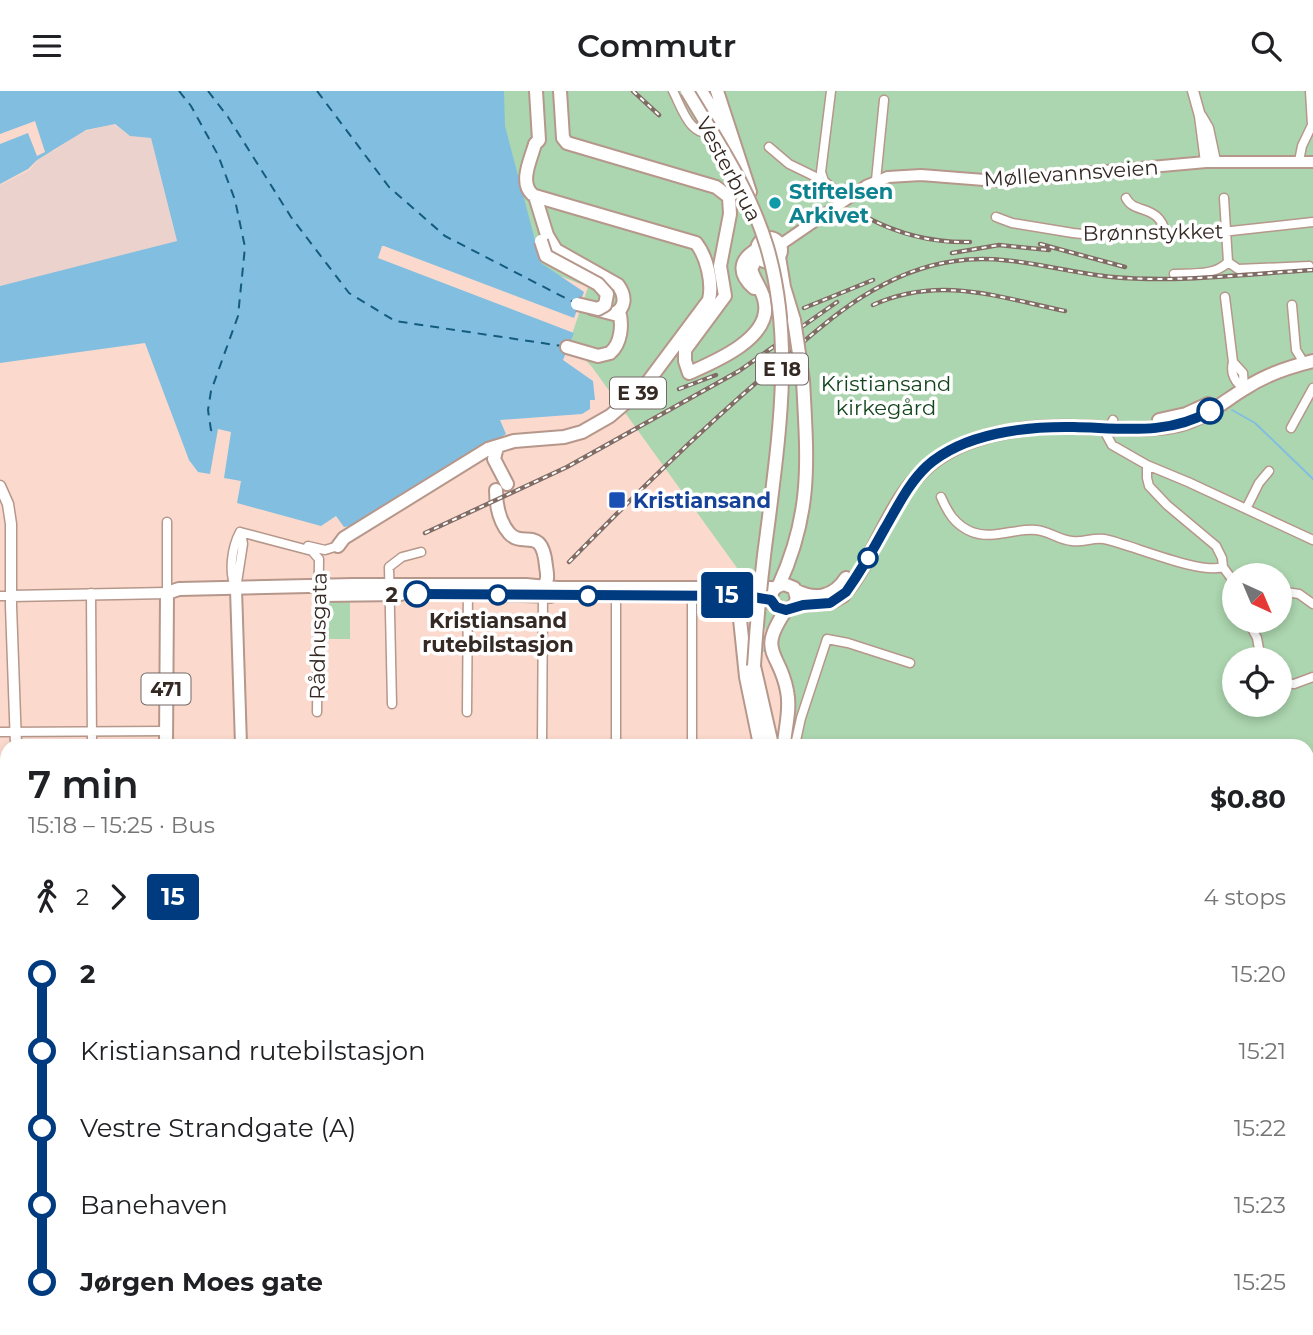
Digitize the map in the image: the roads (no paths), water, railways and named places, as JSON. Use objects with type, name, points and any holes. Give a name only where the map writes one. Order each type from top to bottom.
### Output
[{"type":"main road","name":"E 39","points":[[338,546],[344,538],[393,509],[402,500],[488,449],[514,441],[564,437],[582,432],[610,416],[635,396],[651,378],[709,300],[712,288],[701,250],[696,243],[534,195],[528,190],[526,176],[535,144],[539,140],[536,91]]},
{"type":"main road","name":"E 39","points":[[560,91],[563,138],[569,144],[716,187],[726,194],[731,207],[720,255],[724,296],[685,350],[689,373],[726,355],[754,334],[762,323],[766,309],[763,296],[748,283],[741,270],[744,258],[768,250]]},
{"type":"main road","name":"Vesterbrua","points":[[687,91],[730,162],[759,225],[772,269],[780,320],[781,413],[749,662]]},
{"type":"main road","points":[[701,91],[723,130],[768,250]]},
{"type":"main road","points":[[717,91],[723,130]]},
{"type":"main road","name":"Møllevannsveien","points":[[768,250],[876,180],[904,174],[1007,181],[1211,162],[1313,162]]},
{"type":"main road","name":"E 39","points":[[534,195],[530,201],[546,256],[598,284],[607,294],[605,305],[598,309],[577,304],[608,314],[619,311]]},
{"type":"main road","name":"E 39","points":[[534,195],[547,235],[556,250],[618,285],[624,297],[619,311],[621,322],[618,342],[611,353],[598,356],[567,347]]},
{"type":"main road","name":"E 18","points":[[768,250],[784,287],[794,320],[803,380],[807,484],[804,511],[781,592],[797,599],[776,626],[770,641],[770,648],[788,694],[784,739]]},
{"type":"main road","points":[[781,592],[778,609],[830,603],[843,596],[909,486],[928,466],[950,450],[984,438],[1023,430],[1112,426],[1157,428],[1184,424],[1210,411],[1242,384],[1270,367],[1311,360]]},
{"type":"main road","points":[[167,593],[179,596],[236,592],[468,590],[781,592],[815,596],[830,594],[839,587],[880,526],[908,476],[929,456],[953,441],[992,429],[1038,421],[1069,419],[1112,426]]},
{"type":"main road","points":[[497,447],[494,459],[502,487],[497,507],[514,537],[533,539],[542,547],[537,573],[543,591]]},
{"type":"main road","points":[[543,591],[616,596],[747,596],[781,592]]},
{"type":"main road","points":[[236,592],[241,739]]},
{"type":"main road","points":[[742,636],[750,623],[781,592]]},
{"type":"main road","name":"471","points":[[166,739],[167,593]]},
{"type":"main road","points":[[710,595],[724,601],[737,613],[742,636]]},
{"type":"main road","name":"E 18","points":[[742,636],[770,739]]},
{"type":"main road","name":"E 18","points":[[749,662],[761,739]]},
{"type":"street","points":[[673,91],[687,119],[696,129],[707,134],[723,130]]},
{"type":"street","points":[[824,181],[821,171],[831,91]]},
{"type":"street","points":[[1194,91],[1211,162]]},
{"type":"street","points":[[1300,161],[1302,146],[1312,125],[1310,91]]},
{"type":"street","points":[[876,180],[884,100]]},
{"type":"street","points":[[769,147],[789,163],[824,181],[846,199]]},
{"type":"street","points":[[1126,198],[1130,204],[1145,208],[1155,215],[1163,224],[1166,235]]},
{"type":"street","points":[[1224,198],[1228,263]]},
{"type":"street","name":"Brønnstykket","points":[[996,217],[1012,223],[1110,237],[1227,232],[1313,222]]},
{"type":"street","points":[[1228,263],[1238,269],[1309,266]]},
{"type":"street","points":[[1174,274],[1219,270],[1228,263]]},
{"type":"street","points":[[1225,297],[1233,362],[1242,373],[1242,384]]},
{"type":"street","points":[[1292,305],[1296,350],[1311,360]]},
{"type":"street","points":[[1291,428],[1313,388]]},
{"type":"street","points":[[1112,426],[1106,434],[1107,439],[1147,465],[1313,540]]},
{"type":"street","points":[[1147,465],[1149,486],[1167,505],[1216,546],[1223,563]]},
{"type":"street","points":[[1246,509],[1259,483],[1269,471]]},
{"type":"street","points":[[0,486],[11,517],[6,596],[16,739]]},
{"type":"street","points":[[941,498],[952,518],[977,534],[1036,530],[1075,542],[1105,540],[1205,568],[1222,566]]},
{"type":"street","points":[[6,596],[167,593],[167,522]]},
{"type":"street","points":[[236,592],[243,544],[240,532],[256,533],[325,550],[338,546]]},
{"type":"street","name":"Rådhusgata","points":[[240,532],[312,551],[320,559],[317,591],[317,712]]},
{"type":"street","points":[[392,704],[388,573],[392,563],[421,552]]},
{"type":"street","points":[[467,712],[468,590]]},
{"type":"street","points":[[542,739],[543,591]]},
{"type":"street","points":[[91,593],[92,739]]},
{"type":"street","points":[[1292,593],[1299,594],[1313,604]]},
{"type":"street","points":[[692,595],[692,739]]},
{"type":"street","points":[[616,596],[616,739]]},
{"type":"street","points":[[797,739],[824,643],[829,638],[910,663]]},
{"type":"street","points":[[1292,684],[1313,677]]},
{"type":"street","points":[[0,732],[166,731]]},
{"type":"water","points":[[0,91],[504,91],[505,126],[541,263],[584,292],[574,318],[384,246],[378,258],[574,333],[563,360],[593,381],[595,400],[590,400],[590,409],[582,414],[500,420],[506,434],[358,525],[344,527],[336,516],[321,526],[237,503],[241,481],[224,478],[231,432],[218,429],[210,474],[198,472],[189,460],[145,343],[0,363],[0,286],[177,241],[151,138],[130,136],[115,124],[86,130],[37,160],[28,169],[0,184]]},
{"type":"waterway","points":[[1232,410],[1255,423],[1313,479]]},
{"type":"railway","points":[[633,91],[659,115]]},
{"type":"railway","points":[[868,218],[918,237],[970,242]]},
{"type":"railway","points":[[1040,244],[1125,267]]},
{"type":"railway","points":[[952,253],[999,245],[1049,250]]},
{"type":"railway","points":[[569,562],[689,444],[807,338],[852,304],[900,277],[926,267],[975,259],[1014,261],[1092,275],[1137,279],[1313,270]]},
{"type":"railway","points":[[804,308],[873,280]]},
{"type":"railway","points":[[873,305],[898,296],[945,290],[992,295],[1065,311]]},
{"type":"railway","points":[[425,533],[567,467],[739,371],[837,302]]},
{"type":"railway","points":[[679,389],[716,375]]},
{"type":"place","name":"Stiftelsen Arkivet","points":[[775,203]]},
{"type":"place","name":"Kristiansand","points":[[617,500]]},
{"type":"place","name":"2","points":[[417,594]]},
{"type":"place","name":"Kristiansand rutebilstasjon","points":[[498,595]]},
{"type":"park label","name":"Kristiansand kirkegård","points":[[886,395]]}]
